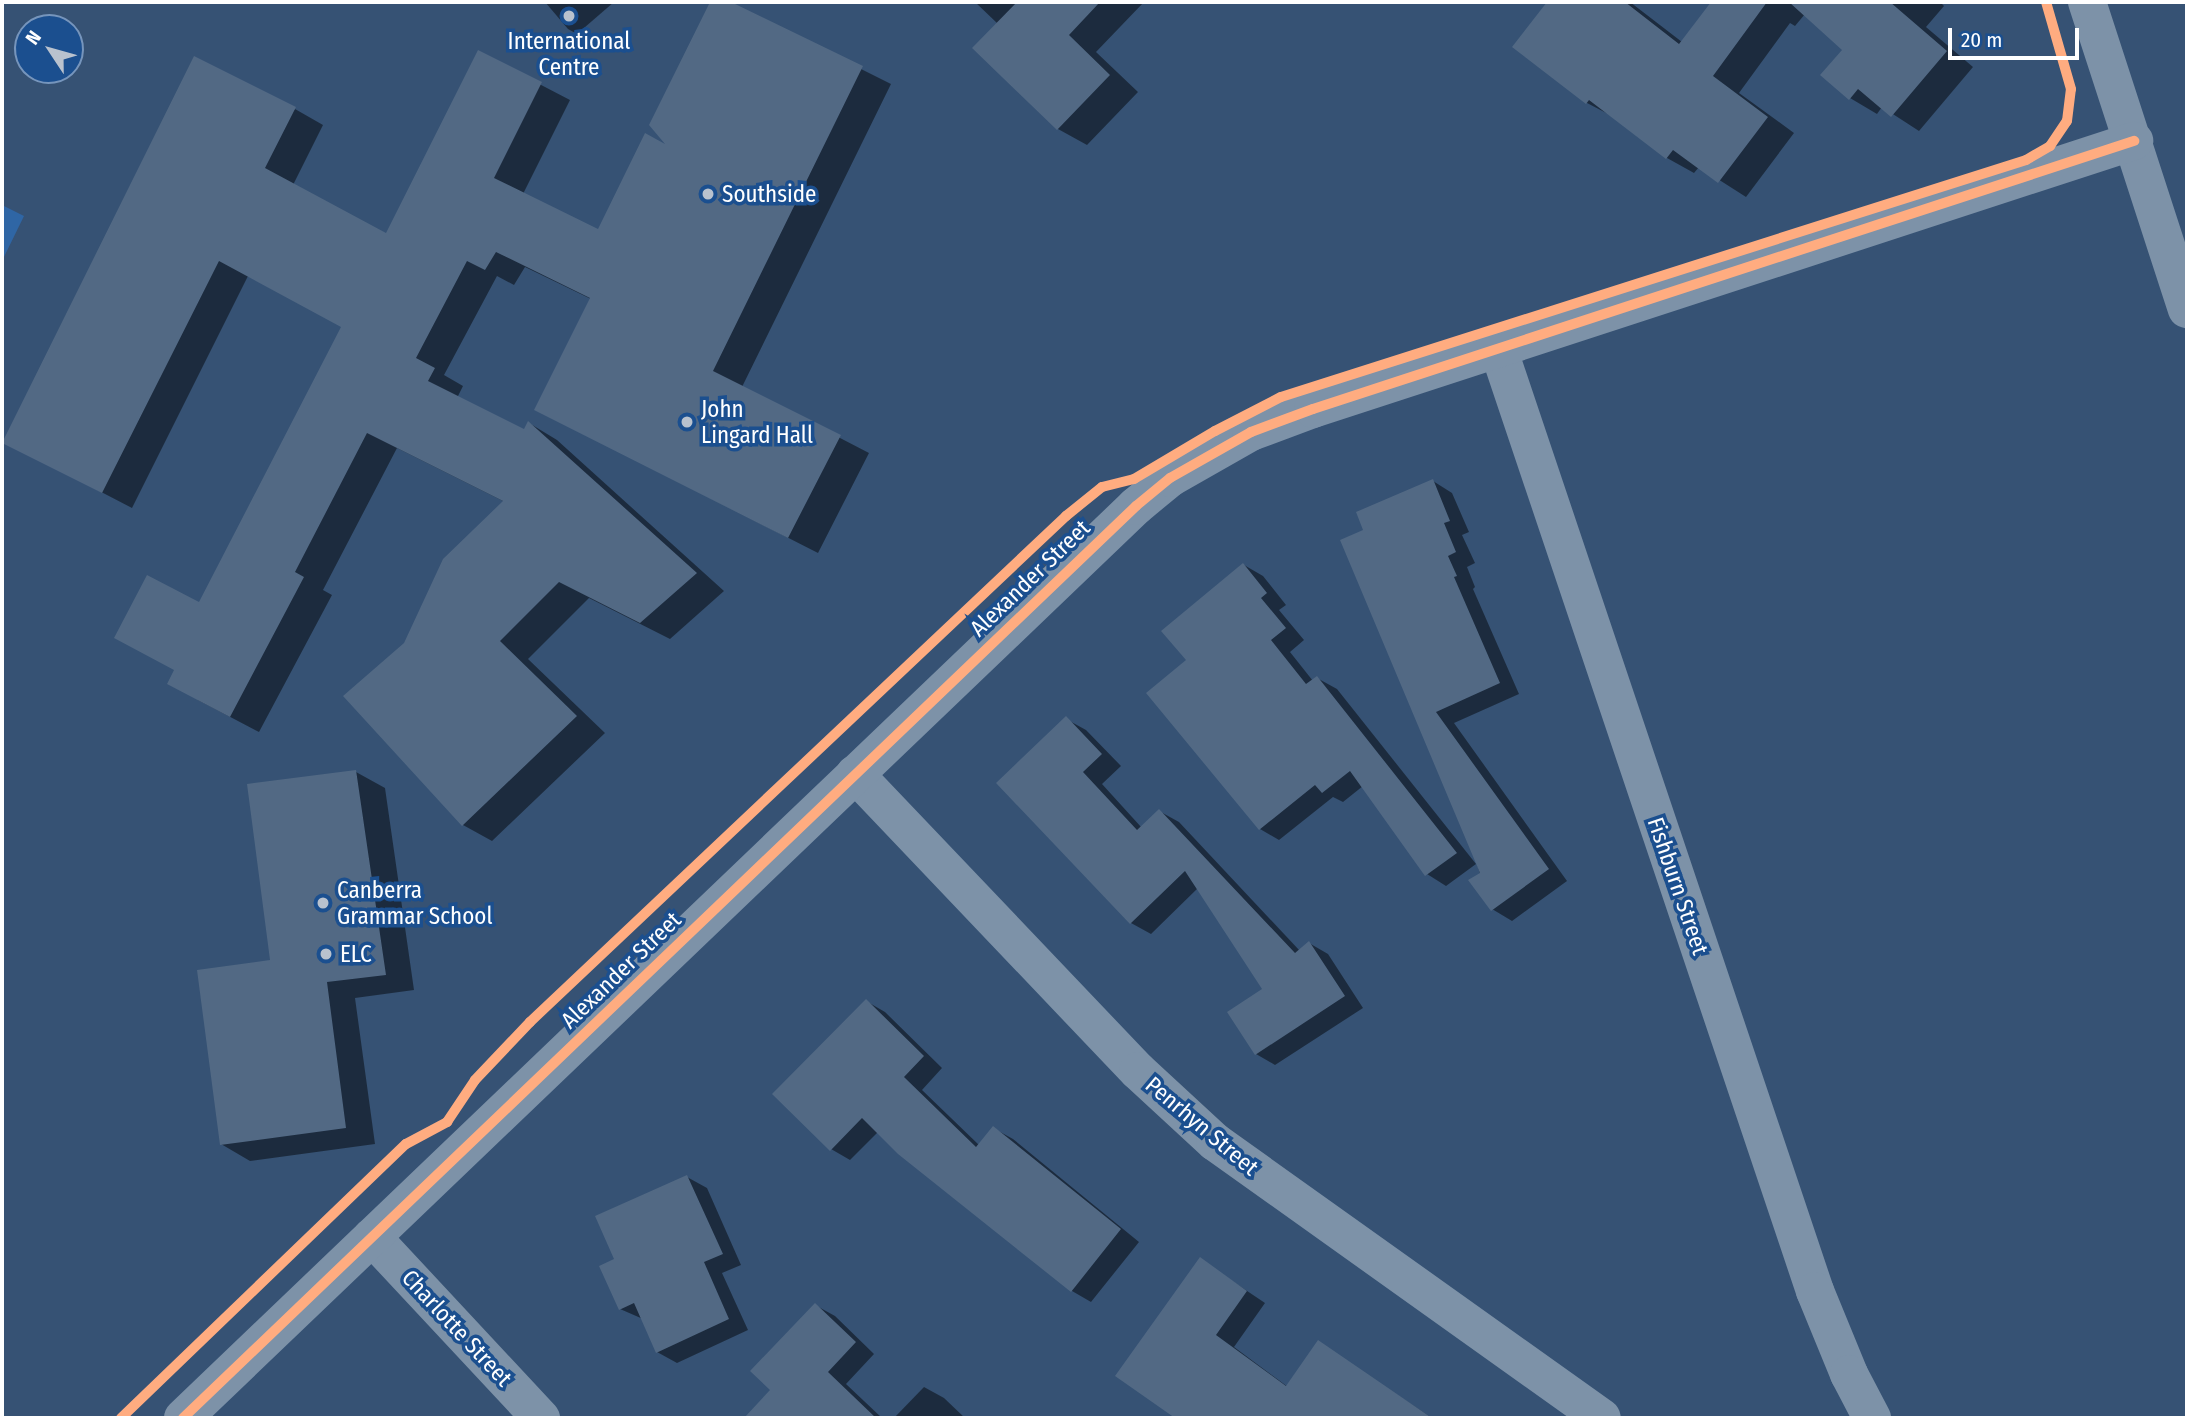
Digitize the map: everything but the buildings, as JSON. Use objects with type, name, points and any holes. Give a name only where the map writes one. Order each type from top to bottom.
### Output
[{"type":"street","points":[[2087,2],[2187,309]]},
{"type":"street","name":"Alexander Street","points":[[183,1418],[1136,506],[1170,478],[1251,432],[1497,348],[2134,141]]},
{"type":"street","name":"Fishburn Street","points":[[1497,348],[1815,1291],[1849,1374],[1872,1418]]},
{"type":"street","name":"Penrhyn Street","points":[[855,774],[1138,1071],[1208,1135],[1602,1418]]},
{"type":"street","name":"Charlotte Street","points":[[372,1237],[541,1418]]},
{"type":"shaded area","points":[[2,205],[24,216],[2,261]]},
{"type":"cycle path","points":[[121,1418],[406,1144],[447,1122],[475,1080],[530,1022],[1066,516],[1102,487],[1134,479],[1215,431],[1281,397],[2026,160],[2050,146],[2067,121],[2071,89],[2046,2]]},
{"type":"cycle path","points":[[183,1418],[1136,506],[1170,478],[1251,432],[1313,409],[2134,141]]},
{"type":"place","name":"International Centre","points":[[569,16]]},
{"type":"place","name":"Southside","points":[[708,194]]},
{"type":"place","name":"John Lingard Hall","points":[[687,422]]},
{"type":"place","name":"Canberra Grammar School","points":[[323,903]]},
{"type":"place","name":"ELC","points":[[326,954]]}]
